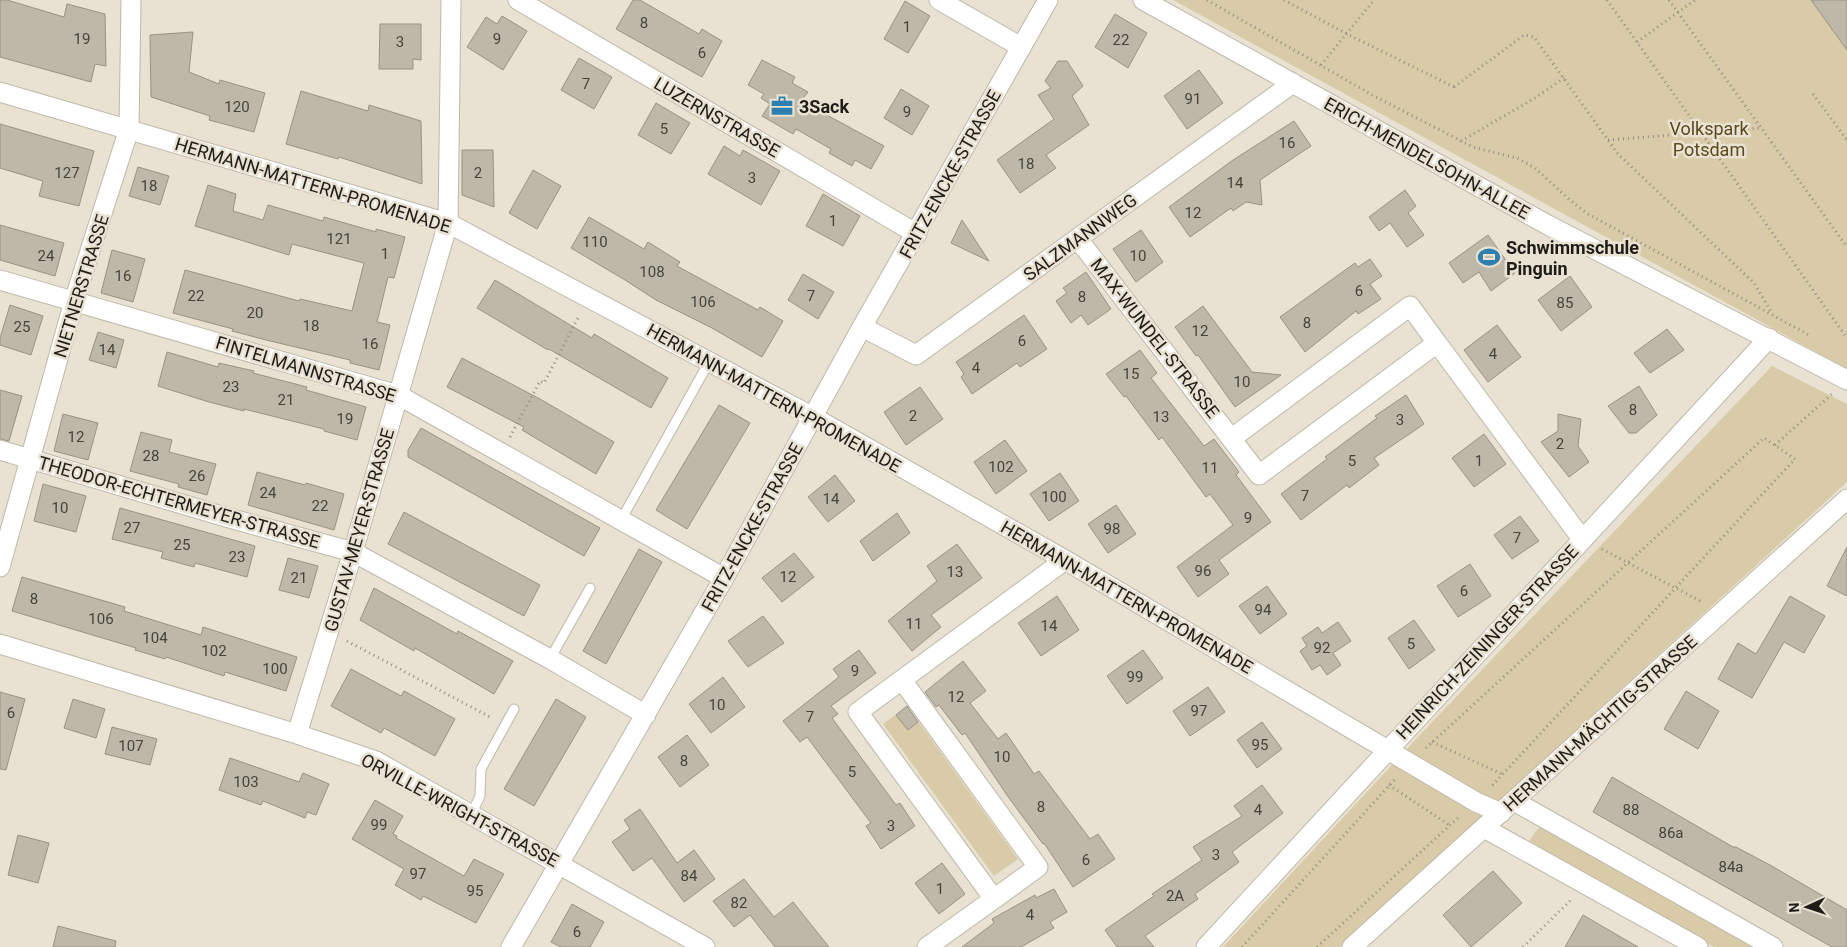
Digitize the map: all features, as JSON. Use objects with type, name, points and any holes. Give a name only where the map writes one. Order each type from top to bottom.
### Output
[{"type":"street","name":"NIETNERSTRASSE","points":[[0,567],[74,301],[129,129],[131,0]]},
{"type":"street","name":"GUSTAV-MEYER-STRASSE","points":[[297,734],[448,223],[451,0]]},
{"type":"street","name":"LUZERNSTRASSE","points":[[518,0],[916,234]]},
{"type":"street","points":[[939,0],[1021,46]]},
{"type":"street","name":"FRITZ-ENCKE-STRASSE","points":[[511,947],[724,578],[862,327],[1048,0]]},
{"type":"street","name":"ERICH-MENDELSOHN-ALLEE","points":[[1144,0],[1546,224],[1847,380]]},
{"type":"street","name":"SALZMANNWEG","points":[[862,327],[916,355],[1293,83]]},
{"type":"street","name":"HERMANN-MATTERN-PROMENADE","points":[[0,92],[448,223],[813,417],[1065,560],[1476,802],[1507,807],[1773,947]]},
{"type":"street","name":"MAX-WUNDEL-STRASSE","points":[[1078,239],[1259,475],[1437,343]]},
{"type":"street","name":"FINTELMANNSTRASSE","points":[[0,280],[398,395],[724,578]]},
{"type":"street","points":[[1232,438],[1410,306],[1582,539]]},
{"type":"street","name":"HEINRICH-ZEININGER-STRASSE","points":[[1206,947],[1768,338]]},
{"type":"street","name":"THEODOR-ECHTERMEYER-STRASSE","points":[[0,450],[228,518],[352,552],[550,659],[646,714]]},
{"type":"street","name":"HERMANN-MÄCHTIG-STRASSE","points":[[1352,947],[1847,499]]},
{"type":"street","points":[[994,899],[858,712],[1065,560]]},
{"type":"street","name":"ORVILLE-WRIGHT-STRASSE","points":[[0,644],[297,734],[376,761],[705,947]]},
{"type":"street","points":[[902,680],[1038,866],[927,947]]},
{"type":"street","points":[[1484,828],[1698,947]]},
{"type":"lane","points":[[621,520],[709,362]]},
{"type":"lane","points":[[550,659],[590,588]]},
{"type":"lane","points":[[471,815],[480,796],[481,769],[514,709]]},
{"type":"path","points":[[1207,0],[1374,96],[1473,148],[1517,158],[1535,168],[1588,214],[1814,338]]},
{"type":"path","points":[[1284,0],[1347,34],[1454,87],[1524,35],[1534,37],[1618,154],[1754,283],[1772,314]]},
{"type":"path","points":[[1321,65],[1374,0]]},
{"type":"path","points":[[1607,0],[1847,338]]},
{"type":"path","points":[[1669,0],[1847,247]]},
{"type":"path","points":[[1637,42],[1695,0]]},
{"type":"path","points":[[1461,141],[1535,98],[1564,78]]},
{"type":"path","points":[[1814,94],[1847,140]]},
{"type":"path","points":[[1608,140],[1760,128]]},
{"type":"path","points":[[501,453],[540,381],[544,383],[589,298]]},
{"type":"path","points":[[1775,445],[1847,380]]},
{"type":"path","points":[[1242,947],[1410,763],[1764,438],[1795,459],[1504,775],[1317,947]]},
{"type":"path","points":[[1582,539],[1722,613]]},
{"type":"path","points":[[329,631],[506,725]]},
{"type":"path","points":[[1432,742],[1504,775]]},
{"type":"path","points":[[1389,785],[1449,825]]},
{"type":"path","points":[[1523,947],[1587,885]]},
{"type":"green space","name":"Volkspark Potsdam","points":[[1173,0],[1847,0],[1847,369]]},
{"type":"green space","points":[[1772,366],[1847,404],[1847,482],[1340,947],[1223,947],[1416,739]]},
{"type":"green space","points":[[907,706],[1018,859],[994,876],[883,724]]},
{"type":"green space","points":[[1540,826],[1754,947],[1714,947],[1529,841]]},
{"type":"building","points":[[0,0],[7,0],[64,17],[67,4],[105,14],[106,66],[95,64],[91,82],[0,57]]},
{"type":"building","points":[[633,0],[640,0],[699,34],[702,29],[722,41],[702,77],[616,29]]},
{"type":"building","points":[[1811,0],[1847,0],[1847,50]]},
{"type":"building","points":[[905,1],[930,16],[908,53],[884,39]]},
{"type":"building","points":[[1115,14],[1147,33],[1128,68],[1095,47]]},
{"type":"building","points":[[502,16],[527,31],[503,70],[467,47],[486,17],[497,24]]},
{"type":"building","points":[[380,24],[421,24],[421,60],[413,59],[413,69],[379,69]]},
{"type":"building","points":[[193,32],[189,72],[219,84],[220,80],[265,93],[254,132],[209,120],[210,116],[151,97],[150,35]]},
{"type":"building","points":[[579,58],[612,77],[594,109],[561,90]]},
{"type":"building","points":[[762,60],[795,77],[792,83],[808,92],[801,101],[884,146],[871,169],[855,160],[852,166],[829,153],[831,149],[796,129],[793,134],[762,116],[770,104],[761,98],[764,94],[748,85]]},
{"type":"building","points":[[1058,61],[1067,61],[1083,86],[1072,96],[1089,125],[1046,155],[1056,168],[1020,193],[997,160],[1054,119],[1038,95],[1051,88],[1045,81]]},
{"type":"building","points":[[1199,70],[1223,103],[1187,129],[1164,96]]},
{"type":"building","points":[[901,89],[929,106],[912,135],[884,118]]},
{"type":"building","points":[[301,91],[368,111],[369,105],[421,121],[422,184],[339,157],[338,159],[286,144]]},
{"type":"building","points":[[656,103],[690,123],[671,154],[638,135]]},
{"type":"building","points":[[1294,121],[1311,146],[1260,180],[1262,205],[1246,202],[1233,211],[1231,208],[1190,237],[1169,207],[1233,160]]},
{"type":"building","points":[[0,124],[94,151],[79,206],[39,196],[43,181],[0,168]]},
{"type":"building","points":[[724,146],[740,156],[743,150],[780,171],[761,205],[708,174]]},
{"type":"building","points":[[462,150],[493,150],[494,207],[462,195]]},
{"type":"building","points":[[138,167],[169,176],[160,205],[129,196]]},
{"type":"building","points":[[533,170],[561,186],[537,229],[509,213]]},
{"type":"building","points":[[208,185],[236,194],[233,211],[263,220],[268,205],[323,221],[324,217],[376,232],[376,229],[405,237],[394,278],[388,277],[377,322],[390,325],[379,370],[350,363],[350,360],[232,331],[233,329],[173,313],[185,270],[299,301],[300,299],[352,311],[364,263],[292,244],[289,255],[195,226]]},
{"type":"building","points":[[1405,190],[1416,206],[1408,213],[1424,235],[1407,247],[1390,223],[1379,231],[1369,217]]},
{"type":"building","points":[[823,194],[860,216],[843,246],[806,226]]},
{"type":"building","points":[[589,217],[644,249],[648,242],[680,262],[677,266],[758,310],[760,307],[783,321],[762,357],[712,328],[656,300],[571,248]]},
{"type":"building","points":[[962,220],[989,261],[951,243]]},
{"type":"building","points":[[0,225],[64,243],[55,276],[0,260]]},
{"type":"building","points":[[1141,230],[1163,262],[1136,282],[1113,249]]},
{"type":"building","points":[[1488,235],[1515,273],[1491,291],[1479,272],[1463,283],[1449,263]]},
{"type":"building","points":[[112,250],[145,259],[133,302],[101,293]]},
{"type":"building","points":[[1370,259],[1382,276],[1370,284],[1381,299],[1358,314],[1356,311],[1305,352],[1280,317],[1355,263],[1358,267]]},
{"type":"building","points":[[1086,272],[1111,309],[1088,325],[1081,315],[1071,323],[1056,301],[1067,293],[1063,288]]},
{"type":"building","points":[[803,274],[834,292],[818,319],[788,300]]},
{"type":"building","points":[[1570,276],[1592,307],[1561,331],[1538,300]]},
{"type":"building","points":[[495,280],[592,338],[594,334],[668,378],[651,408],[477,308]]},
{"type":"building","points":[[10,305],[43,316],[31,355],[0,345],[0,338]]},
{"type":"building","points":[[1203,306],[1252,372],[1281,375],[1235,407],[1198,355],[1196,356],[1175,327]]},
{"type":"building","points":[[1024,315],[1047,349],[1020,367],[1017,363],[972,394],[961,377],[964,374],[956,362]]},
{"type":"building","points":[[1497,325],[1521,357],[1488,382],[1464,350]]},
{"type":"building","points":[[1667,329],[1684,350],[1650,373],[1634,353]]},
{"type":"building","points":[[98,332],[124,340],[116,368],[89,360]]},
{"type":"building","points":[[1140,350],[1157,373],[1151,378],[1204,446],[1214,439],[1239,472],[1236,475],[1271,522],[1219,560],[1229,574],[1198,597],[1177,567],[1233,525],[1210,494],[1206,497],[1162,437],[1159,440],[1126,396],[1124,397],[1106,374]]},
{"type":"building","points":[[167,352],[218,367],[219,363],[254,371],[253,373],[307,387],[306,390],[366,407],[357,440],[324,431],[324,429],[209,402],[158,386]]},
{"type":"building","points":[[462,358],[540,399],[614,442],[596,474],[522,430],[524,427],[447,387]]},
{"type":"building","points":[[1639,386],[1657,415],[1636,433],[1629,433],[1608,406]]},
{"type":"building","points":[[920,387],[943,419],[906,445],[884,412]]},
{"type":"building","points":[[0,390],[22,396],[9,441],[0,439]]},
{"type":"building","points":[[1406,395],[1424,424],[1374,458],[1379,465],[1349,488],[1347,485],[1301,520],[1281,494],[1327,459],[1325,457],[1377,418],[1375,416]]},
{"type":"building","points":[[719,405],[750,423],[687,529],[656,510]]},
{"type":"building","points":[[63,414],[98,423],[88,460],[54,451]]},
{"type":"building","points":[[1558,414],[1581,419],[1578,446],[1589,462],[1569,477],[1541,442],[1558,431]]},
{"type":"building","points":[[421,428],[600,528],[584,556],[408,457],[408,450]]},
{"type":"building","points":[[141,432],[172,440],[169,452],[216,464],[207,495],[178,487],[179,484],[130,471]]},
{"type":"building","points":[[1484,434],[1506,464],[1474,487],[1452,458]]},
{"type":"building","points":[[1005,440],[1027,471],[996,494],[974,462]]},
{"type":"building","points":[[257,472],[344,494],[334,530],[248,505]]},
{"type":"building","points":[[1060,473],[1079,501],[1049,521],[1030,494]]},
{"type":"building","points":[[835,475],[855,501],[828,522],[808,497]]},
{"type":"building","points":[[43,484],[86,496],[76,532],[34,521]]},
{"type":"building","points":[[1116,505],[1136,534],[1108,553],[1088,524]]},
{"type":"building","points":[[120,508],[255,546],[247,577],[195,563],[194,567],[161,558],[163,552],[112,539]]},
{"type":"building","points":[[404,512],[540,585],[524,616],[388,544]]},
{"type":"building","points":[[897,513],[910,533],[873,561],[860,541]]},
{"type":"building","points":[[1520,516],[1539,541],[1512,559],[1494,535]]},
{"type":"building","points":[[957,544],[982,578],[931,615],[941,627],[912,651],[888,621],[937,581],[927,566]]},
{"type":"building","points":[[1847,547],[1847,596],[1827,586]]},
{"type":"building","points":[[639,549],[662,562],[606,664],[583,651]]},
{"type":"building","points":[[794,553],[814,577],[782,602],[762,578]]},
{"type":"building","points":[[288,558],[318,566],[309,598],[279,590]]},
{"type":"building","points":[[1470,564],[1491,596],[1458,617],[1437,586]]},
{"type":"building","points":[[22,577],[125,607],[124,611],[201,635],[203,627],[297,657],[286,691],[225,672],[224,676],[166,657],[165,659],[135,650],[136,648],[12,611]]},
{"type":"building","points":[[1267,586],[1287,614],[1260,634],[1239,606]]},
{"type":"building","points":[[374,588],[457,634],[458,631],[513,661],[494,694],[415,648],[414,651],[360,620]]},
{"type":"building","points":[[1057,596],[1079,630],[1041,656],[1018,623]]},
{"type":"building","points":[[1790,596],[1825,616],[1804,653],[1784,642],[1752,698],[1718,679],[1738,643],[1756,654]]},
{"type":"building","points":[[763,616],[784,643],[748,667],[728,641]]},
{"type":"building","points":[[1414,620],[1435,650],[1409,669],[1388,638]]},
{"type":"building","points":[[1338,622],[1351,641],[1333,653],[1341,665],[1327,675],[1320,665],[1312,670],[1300,651],[1307,646],[1302,638],[1318,627],[1322,633]]},
{"type":"building","points":[[859,650],[876,673],[831,706],[838,714],[832,718],[896,805],[900,803],[915,826],[881,849],[866,826],[871,823],[807,737],[800,742],[783,721],[839,677],[833,669]]},
{"type":"building","points":[[1143,650],[1163,678],[1127,704],[1107,676]]},
{"type":"building","points":[[963,661],[986,691],[970,703],[998,739],[1006,733],[1034,774],[1039,771],[1090,839],[1098,834],[1115,859],[1073,887],[1044,843],[1009,798],[965,733],[962,735],[939,705],[936,707],[925,692]]},
{"type":"building","points":[[351,669],[401,696],[404,691],[455,719],[435,756],[384,728],[381,733],[331,706]]},
{"type":"building","points":[[723,677],[745,707],[711,733],[689,704]]},
{"type":"building","points":[[1208,687],[1225,712],[1190,736],[1173,711]]},
{"type":"building","points":[[1686,691],[1719,711],[1698,749],[1664,729]]},
{"type":"building","points":[[0,692],[25,699],[6,770],[0,769]]},
{"type":"building","points":[[73,699],[105,709],[96,738],[64,728]]},
{"type":"building","points":[[556,699],[586,717],[534,806],[504,789]]},
{"type":"building","points":[[907,706],[918,722],[908,730],[896,715]]},
{"type":"building","points":[[1262,722],[1282,749],[1257,768],[1237,740]]},
{"type":"building","points":[[112,727],[157,739],[150,765],[105,754]]},
{"type":"building","points":[[687,735],[709,765],[680,787],[658,757]]},
{"type":"building","points":[[230,758],[299,782],[303,773],[329,784],[316,815],[307,812],[305,818],[263,801],[261,805],[219,790]]},
{"type":"building","points":[[1612,777],[1847,910],[1847,947],[1832,947],[1593,812]]},
{"type":"building","points":[[1262,785],[1283,813],[1232,852],[1239,862],[1195,894],[1198,899],[1145,936],[1154,947],[1117,947],[1105,930],[1154,896],[1152,894],[1202,860],[1193,847],[1242,816],[1234,806]]},
{"type":"building","points":[[375,800],[403,816],[393,834],[397,836],[396,838],[464,876],[474,859],[504,874],[476,923],[423,896],[421,900],[395,885],[404,869],[352,839]]},
{"type":"building","points":[[640,809],[677,863],[694,850],[715,879],[684,902],[652,858],[633,871],[612,842],[630,829],[624,820]]},
{"type":"building","points":[[18,835],[49,843],[38,883],[8,875]]},
{"type":"building","points":[[942,863],[965,894],[939,914],[915,883]]},
{"type":"building","points":[[1493,871],[1522,903],[1471,947],[1443,915]]},
{"type":"building","points":[[744,879],[774,917],[793,902],[829,947],[775,947],[750,915],[734,927],[713,901]]},
{"type":"building","points":[[1054,889],[1067,912],[1050,922],[1054,928],[1021,947],[962,947],[994,923],[992,919],[1035,895],[1036,898]]},
{"type":"building","points":[[572,904],[604,922],[590,947],[561,947],[551,942]]},
{"type":"building","points":[[1583,915],[1600,925],[1638,947],[1565,947]]},
{"type":"building","points":[[58,926],[116,941],[115,947],[53,947]]},
{"type":"place","name":"3Sack","points":[[782,106]]},
{"type":"place","name":"Schwimmschule Pinguin","points":[[1489,257]]}]
